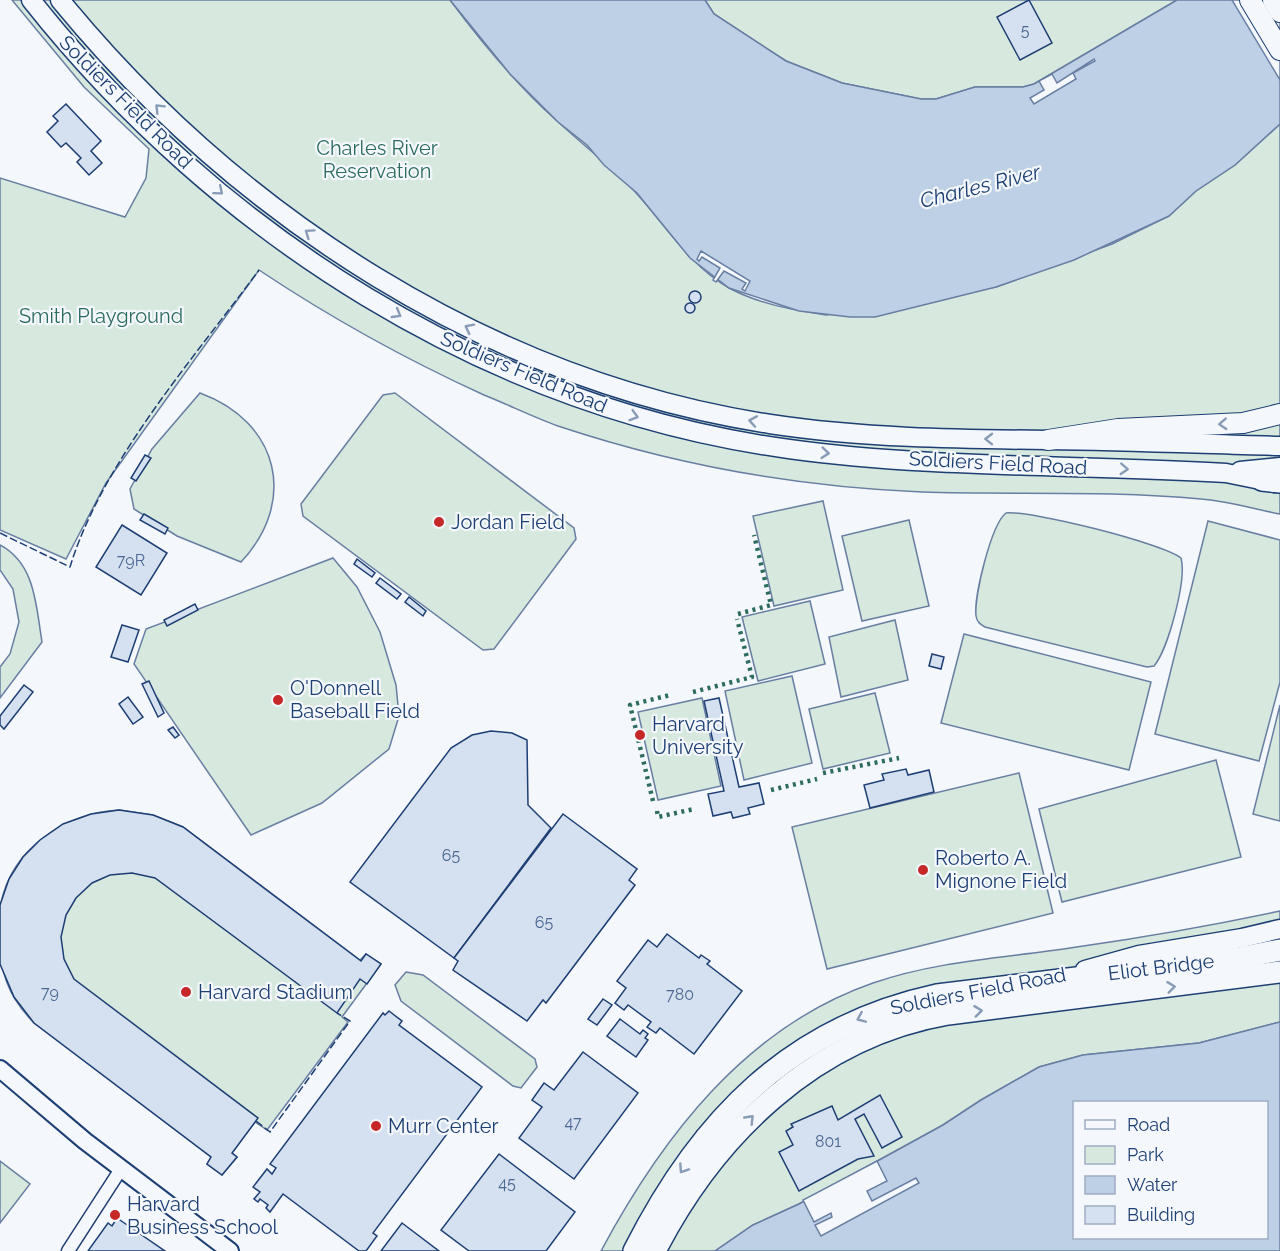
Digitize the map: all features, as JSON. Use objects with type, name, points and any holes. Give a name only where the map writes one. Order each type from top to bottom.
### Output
[{"type":"highway","points":[[1250,0],[1280,50]]},
{"type":"highway","points":[[1273,0],[1280,12]]},
{"type":"highway","points":[[1048,440],[1118,429],[1243,423],[1280,414]]},
{"type":"highway","name":"Eliot Bridge","points":[[1041,981],[1239,958],[1280,950]]},
{"type":"highway","name":"Soldiers Field Road","points":[[655,1251],[678,1210],[712,1163],[755,1113],[790,1083],[842,1050],[897,1027],[955,1013],[1280,972]]},
{"type":"highway","name":"Soldiers Field Road","points":[[634,1251],[657,1209],[689,1160],[725,1113],[768,1073],[817,1040],[869,1014],[914,1000],[1041,981]]},
{"type":"highway","points":[[671,1251],[712,1163]]},
{"type":"highway","points":[[624,1251],[657,1209]]},
{"type":"main road","name":"Soldiers Field Road","points":[[31,0],[92,71],[164,144],[231,202],[339,280],[425,330],[496,365],[550,387],[623,413],[688,430],[800,450],[860,456],[1226,473],[1274,482]]},
{"type":"main road","name":"Soldiers Field Road","points":[[60,0],[130,80],[180,129],[272,206],[338,252],[449,318],[509,347],[574,373],[643,395],[741,419],[857,434],[1280,446]]},
{"type":"main road","points":[[1226,473],[1280,467]]},
{"type":"main road","name":"Soldiers Field Road","points":[[1041,981],[1139,956],[1242,938],[1280,928]]},
{"type":"main road","points":[[0,1069],[57,1119],[230,1251]]},
{"type":"street","points":[[68,1251],[122,1169]]},
{"type":"green space","name":"Charles River Reservation","points":[[12,0],[450,0],[487,48],[514,78],[542,107],[628,184],[679,245],[715,279],[729,288],[764,302],[826,315],[996,287],[1112,244],[1169,216],[1196,191],[1235,165],[1280,124],[1280,514],[1221,501],[1166,496],[957,493],[876,489],[784,479],[692,463],[558,426],[484,395],[341,321],[259,270],[106,483],[66,559],[0,530],[0,178],[125,217],[146,178],[149,149],[84,87]]},
{"type":"green space","points":[[705,0],[1177,0],[1034,84],[1023,87],[975,87],[936,99],[921,99],[842,83],[786,61],[714,14]]},
{"type":"green space","points":[[200,393],[227,406],[248,423],[263,443],[272,466],[274,489],[270,514],[259,538],[241,562],[177,536],[134,509],[130,489],[152,449]]},
{"type":"green space","name":"Jordan Field","points":[[395,393],[574,528],[576,539],[494,649],[483,650],[303,516],[301,504],[383,395]]},
{"type":"green space","points":[[823,501],[843,590],[774,606],[753,516]]},
{"type":"green space","points":[[1006,513],[1020,513],[1067,522],[1124,536],[1181,558],[1181,581],[1175,614],[1165,645],[1154,666],[1147,667],[985,627],[979,623],[976,606],[985,562],[995,531]]},
{"type":"green space","points":[[909,520],[929,606],[862,621],[842,536]]},
{"type":"green space","points":[[1208,521],[1280,540],[1280,682],[1259,761],[1155,734]]},
{"type":"green space","points":[[0,545],[12,553],[28,575],[36,601],[42,642],[0,698],[0,667],[10,654],[19,622],[13,589],[0,570]]},
{"type":"green space","name":"O'Donnell Baseball Field","points":[[333,558],[357,587],[380,632],[396,685],[399,716],[389,749],[322,803],[251,835],[134,664],[146,629]]},
{"type":"green space","points":[[810,601],[825,664],[758,681],[742,617]]},
{"type":"green space","points":[[895,620],[908,680],[841,697],[829,637]]},
{"type":"green space","points":[[964,634],[1151,682],[1129,770],[941,723]]},
{"type":"green space","points":[[792,676],[812,763],[744,780],[725,691]]},
{"type":"green space","points":[[875,693],[890,753],[823,769],[809,709]]},
{"type":"green space","points":[[702,698],[721,786],[658,800],[638,712]]},
{"type":"green space","points":[[1280,705],[1280,821],[1253,814]]},
{"type":"green space","points":[[1216,760],[1241,857],[1062,902],[1039,809]]},
{"type":"green space","name":"Roberto A. Mignone Field","points":[[1019,773],[1053,913],[827,969],[792,827]]},
{"type":"green space","name":"Harvard Stadium","points":[[119,810],[153,815],[183,827],[360,960],[366,954],[381,964],[342,1017],[348,1022],[267,1130],[255,1122],[232,1153],[237,1157],[222,1175],[207,1164],[211,1157],[34,1023],[11,993],[4,972],[0,948],[1,903],[7,883],[17,866],[29,850],[61,826],[80,818]]},
{"type":"green space","points":[[1280,911],[1280,1022],[1199,1043],[1083,1055],[1039,1067],[943,1125],[799,1204],[753,1225],[715,1251],[601,1251],[651,1167],[712,1091],[747,1057],[786,1027],[827,1002],[873,983],[921,970],[1149,936]]},
{"type":"green space","points":[[406,972],[423,975],[535,1059],[537,1067],[521,1088],[513,1086],[401,1001],[395,985]]},
{"type":"green space","points":[[0,1161],[30,1184],[0,1223]]},
{"type":"water","name":"Charles River","points":[[450,0],[705,0],[714,14],[786,61],[842,83],[921,99],[936,99],[975,87],[1023,87],[1034,84],[1177,0],[1280,0],[1280,124],[1235,165],[1196,191],[1169,216],[1074,260],[996,287],[875,317],[850,317],[799,311],[729,288],[690,258],[637,193],[604,165],[587,145],[558,122],[510,74]]},
{"type":"water","points":[[1280,1022],[1280,1251],[715,1251],[753,1225],[799,1204],[943,1125],[1039,1067],[1083,1055],[1199,1043]]},
{"type":"pier","points":[[1232,0],[1280,0],[1280,80]]},
{"type":"pier","points":[[1094,59],[1095,61],[1073,73],[1076,79],[1034,104],[1030,98],[1044,90],[1039,81],[1052,74],[1057,83]]},
{"type":"pier","points":[[701,251],[750,281],[745,291],[742,289],[746,283],[724,271],[716,282],[713,280],[720,268],[702,257],[699,261],[697,259]]},
{"type":"pier","points":[[877,1161],[887,1181],[867,1191],[872,1201],[916,1178],[919,1183],[821,1236],[815,1225],[832,1217],[831,1213],[814,1222],[803,1200]]},
{"type":"building","points":[[1029,0],[1052,43],[1020,60],[997,17]]},
{"type":"building","points":[[66,104],[101,141],[91,151],[102,163],[89,175],[77,162],[81,158],[66,143],[61,147],[47,132],[58,121],[53,116]]},
{"type":"building","points":[[697,291],[701,297],[697,303],[693,303],[689,295]]},
{"type":"building","points":[[690,303],[695,308],[690,313],[685,308]]},
{"type":"building","points":[[145,455],[151,458],[136,481],[131,478]]},
{"type":"building","points":[[144,514],[168,528],[165,534],[140,520]]},
{"type":"building","points":[[122,525],[167,553],[141,595],[96,567]]},
{"type":"building","points":[[357,559],[375,573],[372,577],[354,564]]},
{"type":"building","points":[[380,578],[401,594],[397,599],[376,583]]},
{"type":"building","points":[[409,597],[426,611],[423,616],[405,602]]},
{"type":"building","points":[[195,604],[198,610],[167,626],[164,620]]},
{"type":"building","points":[[122,625],[139,630],[128,662],[111,657]]},
{"type":"building","points":[[932,654],[944,657],[941,669],[929,666]]},
{"type":"building","points":[[149,681],[164,713],[158,717],[142,684]]},
{"type":"building","points":[[24,685],[33,692],[4,729],[0,725],[0,716]]},
{"type":"building","points":[[128,697],[143,717],[133,724],[119,704]]},
{"type":"building","points":[[719,698],[739,787],[759,783],[764,804],[748,808],[750,814],[733,818],[731,812],[713,816],[708,794],[724,791],[704,701]]},
{"type":"building","points":[[173,727],[179,735],[175,738],[168,730]]},
{"type":"building","points":[[491,731],[512,733],[527,740],[528,805],[551,828],[454,958],[350,882],[451,748],[472,735]]},
{"type":"building","points":[[906,769],[908,775],[929,770],[934,792],[870,808],[864,785],[884,780],[882,774]]},
{"type":"building","points":[[119,810],[153,815],[183,827],[361,961],[366,954],[381,964],[367,984],[360,979],[337,1013],[155,878],[132,873],[110,875],[92,883],[76,898],[66,915],[61,937],[64,959],[74,979],[258,1118],[232,1153],[237,1157],[222,1175],[207,1164],[211,1157],[34,1023],[14,997],[0,964],[0,905],[9,879],[23,857],[40,840],[63,824],[91,814]]},
{"type":"building","points":[[563,814],[637,869],[629,880],[635,885],[546,1003],[543,1000],[527,1021],[453,970],[458,961],[454,958]]},
{"type":"building","points":[[667,934],[699,958],[701,955],[710,961],[707,964],[742,991],[694,1054],[660,1028],[656,1033],[647,1027],[651,1022],[628,1005],[624,1010],[615,1003],[626,988],[617,981],[648,940],[657,947]]},
{"type":"building","points":[[603,999],[612,1005],[597,1025],[588,1019]]},
{"type":"building","name":"Murr Center","points":[[389,1011],[402,1021],[399,1025],[482,1087],[373,1233],[377,1236],[366,1251],[359,1251],[283,1194],[270,1212],[266,1208],[268,1205],[260,1199],[258,1202],[254,1199],[260,1192],[253,1187],[267,1169],[272,1174],[276,1168],[270,1164],[383,1013],[385,1015]]},
{"type":"building","points":[[620,1019],[640,1034],[643,1030],[648,1034],[645,1038],[648,1040],[636,1057],[607,1036]]},
{"type":"building","points":[[583,1052],[638,1093],[574,1179],[519,1138],[542,1107],[532,1100],[544,1083],[554,1090]]},
{"type":"building","points":[[880,1095],[902,1137],[882,1148],[864,1114],[855,1119],[874,1156],[858,1159],[799,1191],[779,1152],[793,1145],[786,1131],[793,1127],[791,1124],[832,1106],[838,1120]]},
{"type":"building","points":[[499,1154],[575,1212],[546,1251],[469,1251],[441,1230]]},
{"type":"building","points":[[117,1218],[165,1251],[88,1251],[108,1223],[112,1226]]},
{"type":"building","points":[[402,1223],[439,1251],[381,1251]]},
{"type":"hedge","points":[[738,614],[771,605],[754,535]]},
{"type":"hedge","points":[[693,692],[752,677],[737,619]]},
{"type":"hedge","points":[[653,801],[630,705],[670,695]]},
{"type":"hedge","points":[[823,773],[899,758]]},
{"type":"hedge","points":[[771,790],[817,779]]},
{"type":"hedge","points":[[657,811],[658,817],[694,809]]},
{"type":"fence","points":[[0,533],[70,567],[85,528],[127,450],[179,375],[259,270]]},
{"type":"fence","points":[[256,1121],[270,1132],[350,1021],[337,1013]]},
{"type":"place","name":"Jordan Field","points":[[439,522]]},
{"type":"place","name":"O'Donnell Baseball Field","points":[[278,700]]},
{"type":"place","name":"Harvard University","points":[[640,735]]},
{"type":"place","name":"Roberto A. Mignone Field","points":[[923,870]]},
{"type":"place","name":"Harvard Stadium","points":[[186,992]]},
{"type":"place","name":"Murr Center","points":[[376,1126]]},
{"type":"place","name":"Harvard Business School","points":[[115,1215]]},
{"type":"park label","name":"Smith Playground","points":[[101,316]]}]
